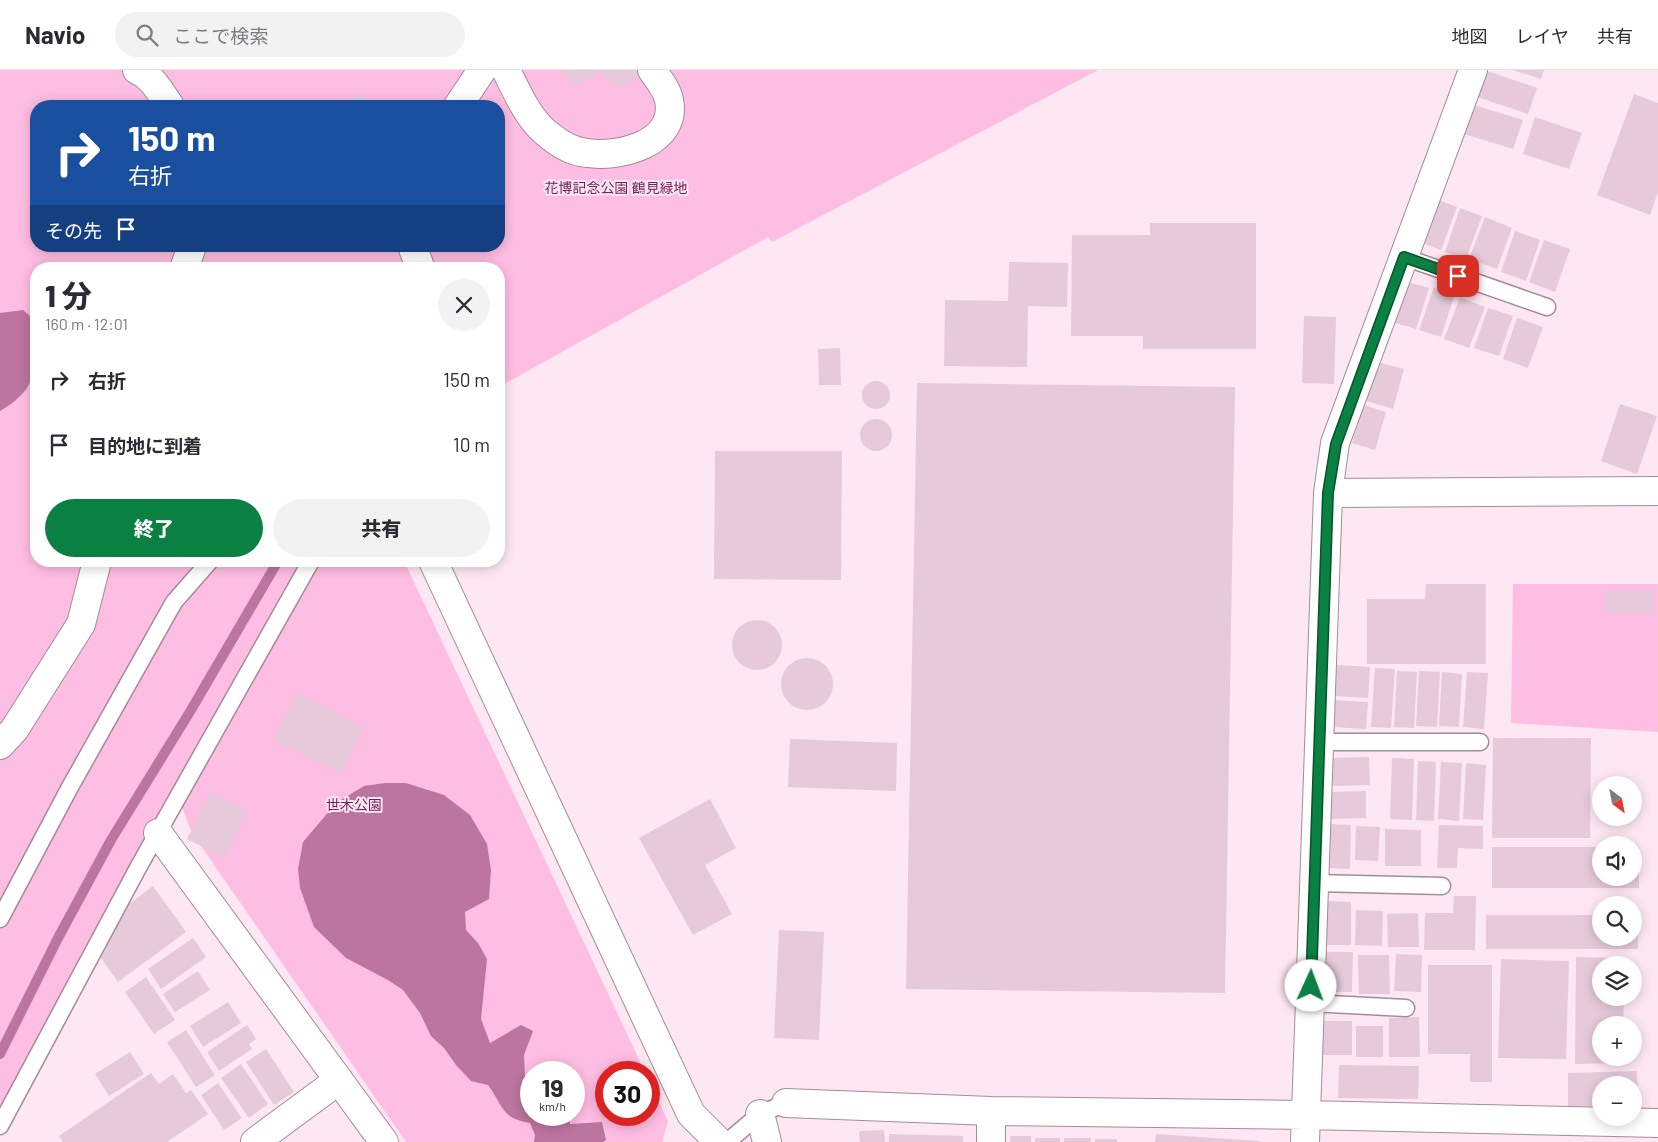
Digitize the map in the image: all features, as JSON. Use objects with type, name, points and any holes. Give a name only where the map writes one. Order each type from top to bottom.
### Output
[{"type":"street","points":[[137,70],[153,81],[166,100]]},
{"type":"street","points":[[462,100],[482,70]]},
{"type":"street","points":[[506,70],[540,127],[549,136],[572,149],[599,154],[628,150],[644,145],[663,131],[670,117],[669,102],[667,94],[652,70]]},
{"type":"street","points":[[1305,1142],[1328,493],[1336,444],[1473,70]]},
{"type":"street","points":[[1328,493],[1658,492]]},
{"type":"street","points":[[0,745],[14,730],[81,624],[95,567]]},
{"type":"street","points":[[436,567],[691,1114],[719,1142]]},
{"type":"street","points":[[158,834],[384,1142]]},
{"type":"street","points":[[255,1142],[339,1080]]},
{"type":"street","points":[[786,1102],[991,1111],[1306,1115],[1658,1123]]},
{"type":"street","points":[[991,1111],[991,1142]]},
{"type":"street","points":[[760,1114],[767,1142]]},
{"type":"lane","points":[[1404,257],[1546,307]]},
{"type":"lane","points":[[0,919],[70,788],[174,602],[205,567]]},
{"type":"lane","points":[[0,1126],[139,866],[308,567]]},
{"type":"lane","points":[[1319,742],[1480,742]]},
{"type":"lane","points":[[1314,883],[1442,886]]},
{"type":"lane","points":[[1310,1003],[1406,1008]]},
{"type":"lane","points":[[726,1142],[760,1114],[786,1102]]},
{"type":"green space","name":"花博記念公園 鶴見緑地","points":[[0,70],[1098,70],[772,242],[768,237],[505,384],[505,262],[30,262],[30,567],[303,567],[0,1111]]},
{"type":"green space","name":"世木公園","points":[[316,567],[407,567],[640,1061],[595,1061],[595,1126],[660,1126],[660,1104],[668,1121],[662,1142],[406,1142],[192,833],[182,807]]},
{"type":"green space","points":[[1513,584],[1658,584],[1658,732],[1511,723]]},
{"type":"shaded area","points":[[23,310],[30,316],[30,383],[14,402],[0,411],[0,313]]},
{"type":"shaded area","points":[[406,783],[444,795],[470,815],[487,844],[491,870],[489,899],[465,912],[466,930],[478,943],[487,959],[481,1019],[490,1043],[521,1025],[533,1031],[524,1055],[524,1061],[520,1061],[520,1121],[508,1115],[488,1085],[471,1081],[456,1065],[444,1048],[431,1036],[420,1013],[403,990],[346,958],[314,927],[300,888],[298,869],[303,842],[336,803],[364,786]]},
{"type":"shaded area","points":[[595,1122],[595,1126],[603,1126],[606,1140],[603,1142],[534,1142],[535,1135],[531,1126],[585,1126],[585,1123]]},
{"type":"building","points":[[563,70],[639,70],[636,79],[623,86],[608,82],[603,71],[572,87]]},
{"type":"building","points":[[1484,70],[1537,88],[1528,114],[1474,96]]},
{"type":"building","points":[[1513,70],[1544,70],[1541,79]]},
{"type":"building","points":[[362,93],[365,100],[345,100]]},
{"type":"building","points":[[1634,94],[1658,103],[1658,192],[1650,215],[1597,195]]},
{"type":"building","points":[[1474,105],[1523,120],[1513,149],[1464,134]]},
{"type":"building","points":[[1535,117],[1582,133],[1569,169],[1523,154]]},
{"type":"building","points":[[1433,198],[1457,207],[1441,250],[1417,241]]},
{"type":"building","points":[[1460,208],[1482,216],[1466,259],[1445,252]]},
{"type":"building","points":[[1485,217],[1512,228],[1497,269],[1469,259]]},
{"type":"building","points":[[1150,223],[1256,223],[1256,349],[1143,349],[1143,336],[1071,336],[1072,235],[1150,235]]},
{"type":"building","points":[[1515,231],[1540,240],[1526,281],[1501,272]]},
{"type":"building","points":[[1544,240],[1570,249],[1555,292],[1529,282]]},
{"type":"building","points":[[1009,262],[1068,263],[1067,307],[1028,306],[1027,367],[944,366],[945,300],[1008,301]]},
{"type":"building","points":[[1405,281],[1429,288],[1416,329],[1392,322]]},
{"type":"building","points":[[1434,287],[1455,294],[1441,337],[1419,330]]},
{"type":"building","points":[[1460,297],[1485,307],[1469,348],[1444,339]]},
{"type":"building","points":[[1488,308],[1513,316],[1499,356],[1474,348]]},
{"type":"building","points":[[1304,316],[1336,317],[1334,384],[1302,383]]},
{"type":"building","points":[[1517,318],[1543,327],[1528,368],[1503,359]]},
{"type":"building","points":[[840,348],[841,385],[819,385],[818,349]]},
{"type":"building","points":[[1377,362],[1404,369],[1393,409],[1366,401]]},
{"type":"building","points":[[876,381],[886,385],[890,395],[886,405],[876,409],[866,405],[862,395],[866,385]]},
{"type":"building","points":[[917,383],[1235,387],[1225,993],[906,989]]},
{"type":"building","points":[[1620,404],[1657,416],[1637,474],[1601,461]]},
{"type":"building","points":[[1364,405],[1386,412],[1375,450],[1352,443]]},
{"type":"building","points":[[876,419],[888,423],[892,435],[888,447],[876,451],[864,447],[860,435],[864,423]]},
{"type":"building","points":[[715,451],[842,451],[841,580],[714,579]]},
{"type":"building","points":[[1426,584],[1486,584],[1486,664],[1367,664],[1367,599],[1425,599]]},
{"type":"building","points":[[1607,590],[1654,590],[1654,613],[1606,613]]},
{"type":"building","points":[[757,620],[766,622],[777,631],[782,645],[780,654],[771,665],[757,670],[748,668],[737,659],[732,645],[734,636],[743,625]]},
{"type":"building","points":[[802,658],[812,658],[821,662],[829,670],[833,684],[829,698],[821,706],[812,710],[802,710],[793,706],[785,698],[781,689],[781,679],[785,670],[793,662]]},
{"type":"building","points":[[1336,665],[1370,667],[1368,698],[1335,696]]},
{"type":"building","points":[[1375,668],[1395,669],[1391,728],[1371,727]]},
{"type":"building","points":[[1397,671],[1417,672],[1414,728],[1394,727]]},
{"type":"building","points":[[1419,671],[1440,672],[1437,727],[1416,726]]},
{"type":"building","points":[[1442,672],[1462,674],[1459,727],[1439,726]]},
{"type":"building","points":[[1467,672],[1488,673],[1484,729],[1463,727]]},
{"type":"building","points":[[297,693],[364,728],[340,773],[273,740]]},
{"type":"building","points":[[1335,700],[1368,702],[1366,729],[1333,727]]},
{"type":"building","points":[[1493,738],[1591,738],[1590,838],[1492,838]]},
{"type":"building","points":[[790,739],[897,743],[896,791],[788,787]]},
{"type":"building","points":[[1369,757],[1370,785],[1330,786],[1329,758]]},
{"type":"building","points":[[1392,758],[1414,759],[1412,820],[1390,819]]},
{"type":"building","points":[[1418,761],[1436,762],[1434,821],[1416,820]]},
{"type":"building","points":[[1441,762],[1462,763],[1459,821],[1438,819]]},
{"type":"building","points":[[1466,763],[1486,765],[1483,820],[1463,819]]},
{"type":"building","points":[[1366,791],[1366,818],[1329,819],[1329,792]]},
{"type":"building","points":[[210,792],[248,811],[224,858],[187,839]]},
{"type":"building","points":[[710,799],[736,848],[705,865],[732,914],[693,935],[639,838]]},
{"type":"building","points":[[1330,824],[1351,825],[1350,869],[1329,868]]},
{"type":"building","points":[[1439,825],[1483,826],[1483,849],[1458,848],[1457,868],[1437,868]]},
{"type":"building","points":[[1356,826],[1380,827],[1378,861],[1355,860]]},
{"type":"building","points":[[1385,829],[1421,830],[1421,866],[1385,866]]},
{"type":"building","points":[[1492,847],[1592,847],[1592,886],[1639,886],[1639,888],[1492,888]]},
{"type":"building","points":[[153,886],[186,932],[118,982],[101,958],[125,907]]},
{"type":"building","points":[[1454,896],[1476,896],[1475,950],[1424,950],[1425,913],[1453,913]]},
{"type":"building","points":[[1327,901],[1351,902],[1351,945],[1327,945]]},
{"type":"building","points":[[1356,910],[1383,911],[1382,946],[1355,945]]},
{"type":"building","points":[[1418,913],[1419,947],[1388,947],[1387,914]]},
{"type":"building","points":[[1486,915],[1592,915],[1592,946],[1638,946],[1638,949],[1486,949]]},
{"type":"building","points":[[779,930],[824,932],[819,1040],[774,1038]]},
{"type":"building","points":[[193,938],[206,957],[161,989],[148,969]]},
{"type":"building","points":[[1326,952],[1353,952],[1352,992],[1325,992]]},
{"type":"building","points":[[1396,954],[1422,955],[1421,992],[1394,991]]},
{"type":"building","points":[[1358,955],[1389,955],[1390,994],[1359,994]]},
{"type":"building","points":[[1576,957],[1592,957],[1592,1006],[1624,1006],[1623,1016],[1592,1016],[1592,1064],[1575,1064]]},
{"type":"building","points":[[1501,959],[1569,961],[1566,1059],[1498,1058]]},
{"type":"building","points":[[1428,965],[1492,965],[1492,1082],[1470,1082],[1470,1054],[1428,1054]]},
{"type":"building","points":[[198,971],[210,990],[175,1012],[163,994]]},
{"type":"building","points":[[146,977],[175,1020],[154,1034],[125,992]]},
{"type":"building","points":[[228,1002],[241,1023],[203,1047],[190,1026]]},
{"type":"building","points":[[1419,1017],[1420,1057],[1389,1057],[1389,1018]]},
{"type":"building","points":[[1322,1021],[1352,1021],[1352,1055],[1322,1055]]},
{"type":"building","points":[[247,1025],[256,1039],[249,1044],[252,1049],[219,1071],[207,1052]]},
{"type":"building","points":[[1356,1026],[1383,1026],[1383,1057],[1356,1057]]},
{"type":"building","points":[[186,1030],[215,1075],[196,1087],[167,1042]]},
{"type":"building","points":[[266,1049],[294,1092],[274,1105],[246,1062]]},
{"type":"building","points":[[130,1052],[144,1074],[109,1096],[95,1074]]},
{"type":"building","points":[[241,1064],[268,1104],[249,1118],[221,1078]]},
{"type":"building","points":[[1339,1065],[1419,1066],[1418,1099],[1338,1098]]},
{"type":"building","points":[[1637,1071],[1637,1076],[1592,1076],[1592,1106],[1568,1106],[1568,1073]]},
{"type":"building","points":[[151,1073],[159,1084],[173,1074],[186,1093],[191,1090],[208,1114],[167,1142],[63,1142],[59,1136]]},
{"type":"building","points":[[218,1083],[242,1118],[224,1130],[201,1095]]},
{"type":"building","points":[[884,1130],[885,1142],[860,1142],[859,1131]]},
{"type":"building","points":[[889,1134],[963,1136],[963,1142],[889,1142]]},
{"type":"building","points":[[1156,1134],[1259,1141],[1259,1142],[1155,1142]]},
{"type":"building","points":[[1010,1136],[1031,1136],[1031,1142],[1010,1142]]},
{"type":"building","points":[[1035,1138],[1060,1138],[1060,1142],[1035,1142]]},
{"type":"building","points":[[1064,1138],[1091,1138],[1091,1142],[1064,1142]]},
{"type":"building","points":[[1095,1139],[1117,1139],[1117,1142],[1095,1142]]},
{"type":"waterway","points":[[0,1054],[58,938],[111,840],[191,710],[274,567]]},
{"type":"route","points":[[1311,986],[1328,493],[1336,444],[1404,257],[1458,276]]}]
